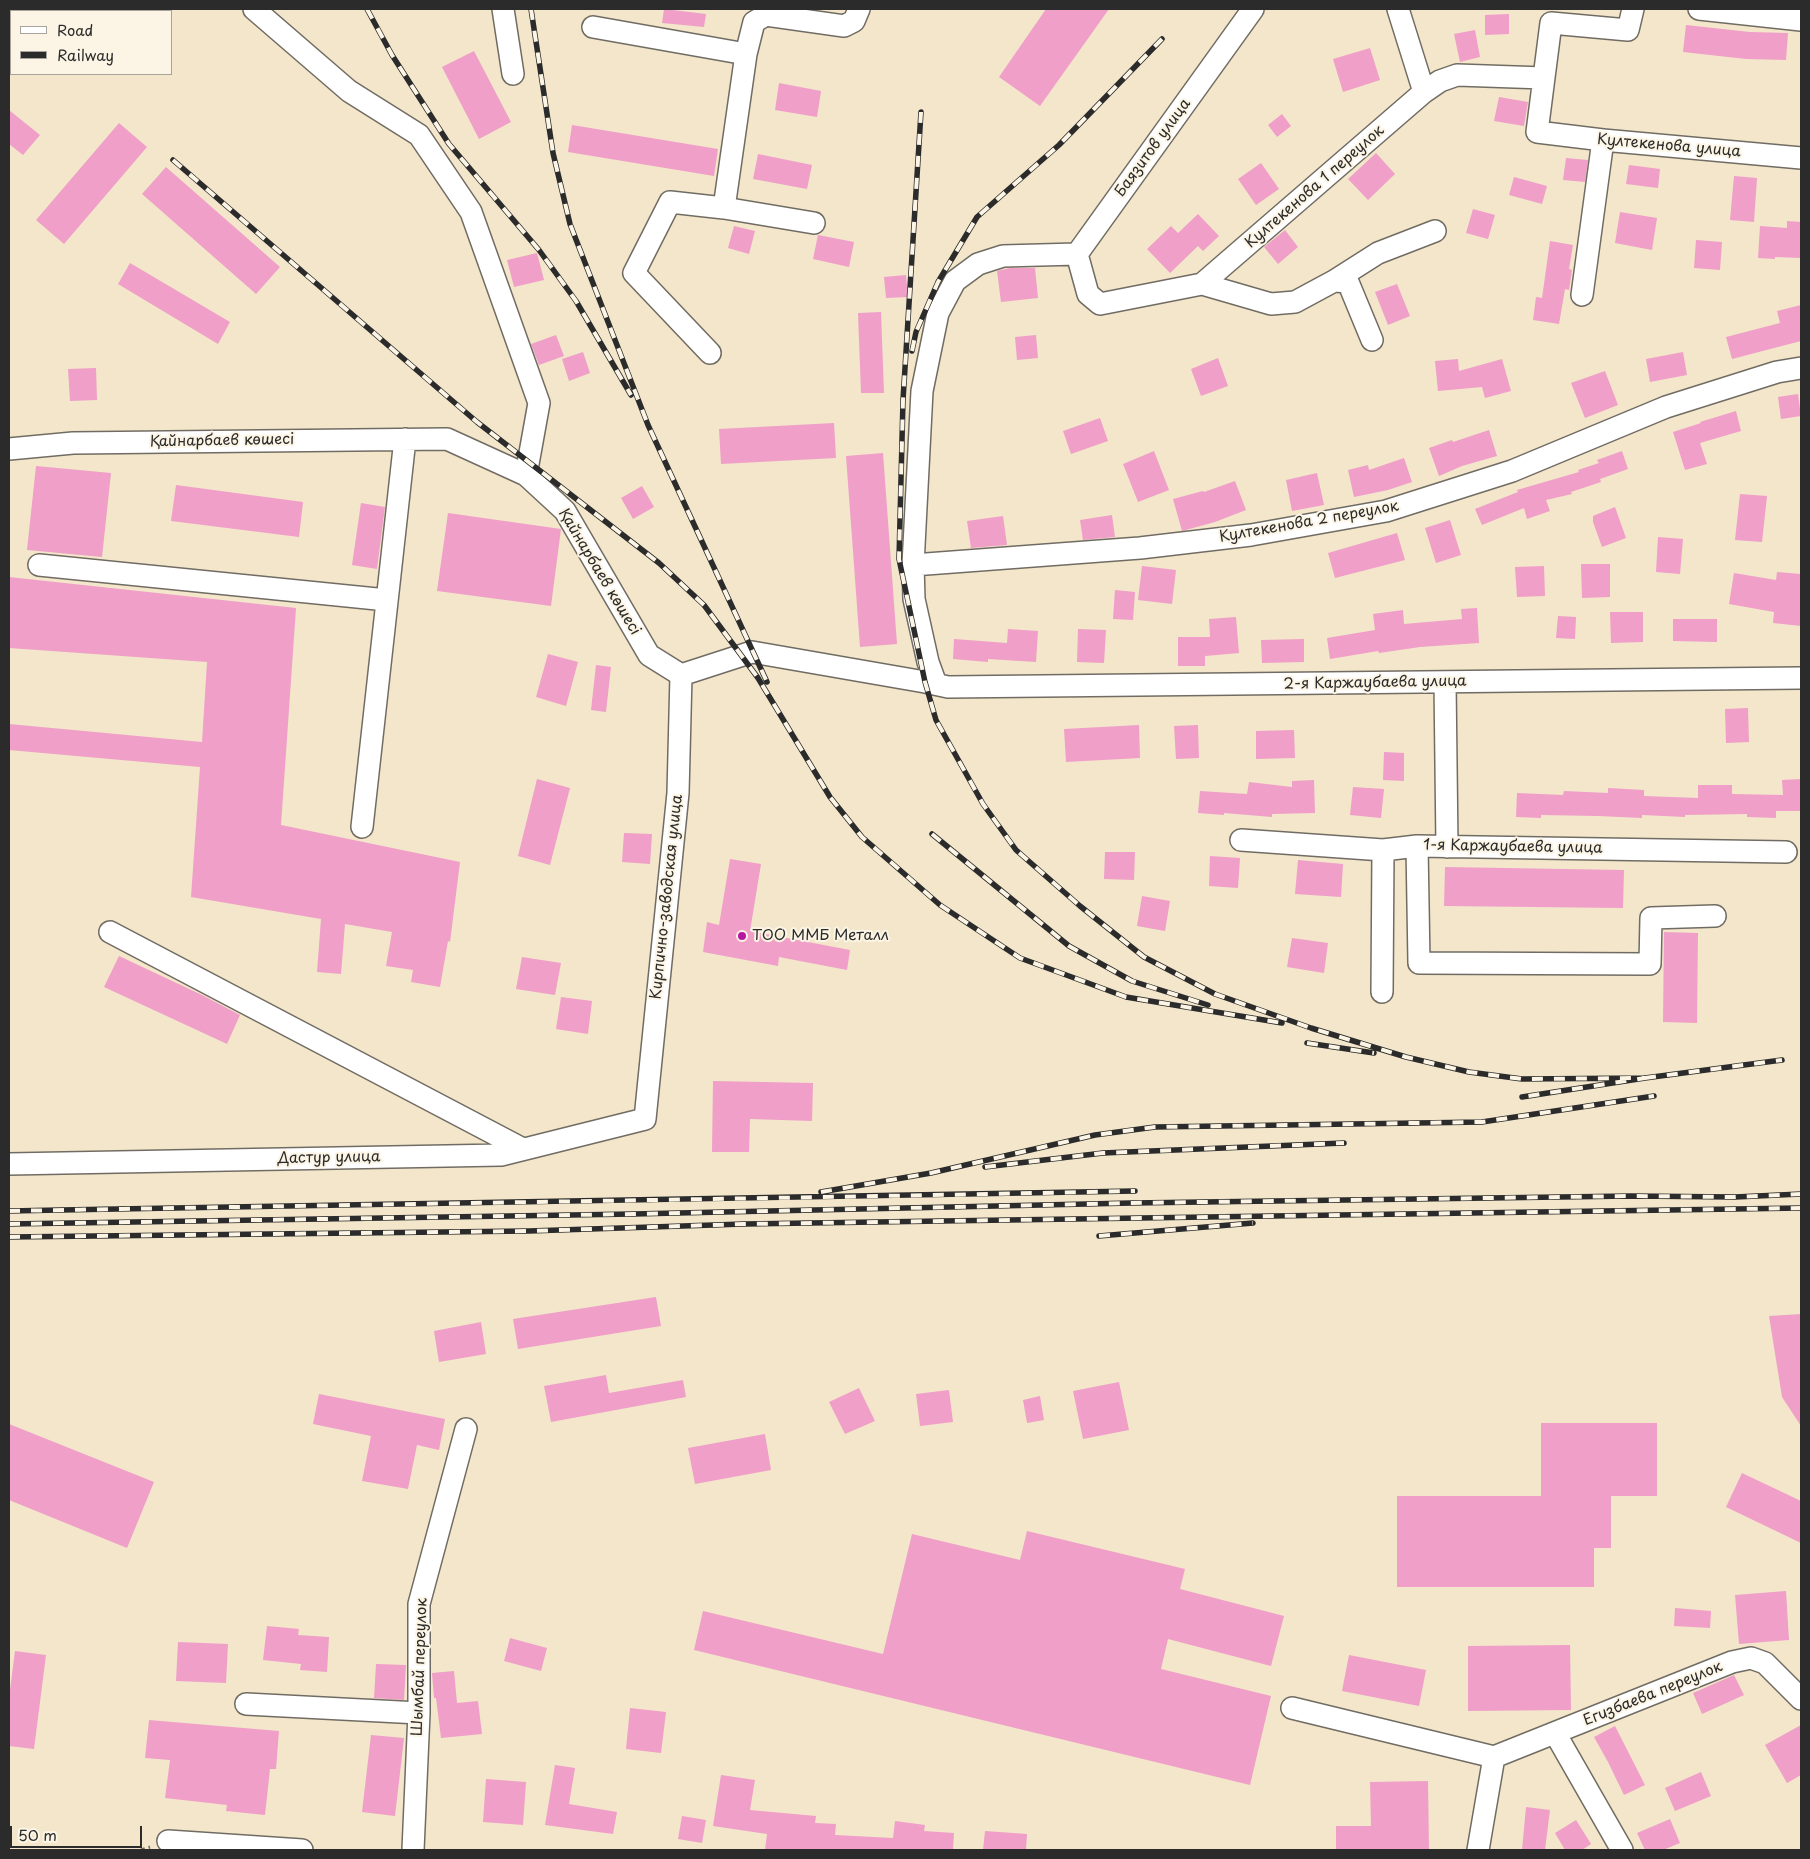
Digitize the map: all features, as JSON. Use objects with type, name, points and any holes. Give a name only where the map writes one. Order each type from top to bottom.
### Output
[{"type":"street","points":[[254,9],[349,91],[419,135],[470,212],[539,403],[526,475]]},
{"type":"street","points":[[503,9],[513,74]]},
{"type":"street","points":[[724,208],[746,54],[754,22],[766,15],[844,26],[854,21],[859,9]]},
{"type":"street","name":"Баязитов улица","points":[[1077,254],[1252,9]]},
{"type":"street","points":[[1398,9],[1424,92]]},
{"type":"street","points":[[1544,78],[1551,23],[1628,30],[1633,9]]},
{"type":"street","points":[[1699,9],[1801,20]]},
{"type":"street","points":[[594,27],[746,54]]},
{"type":"street","name":"Култекенова 1 переулок","points":[[1077,254],[1088,294],[1100,304],[1202,284],[1424,92],[1440,81],[1457,75],[1544,78]]},
{"type":"street","name":"Култекенова улица","points":[[1544,78],[1538,132],[1603,140],[1801,158]]},
{"type":"street","points":[[1582,294],[1603,140]]},
{"type":"street","points":[[710,353],[634,273],[670,202],[724,208],[814,223]]},
{"type":"street","points":[[1202,284],[1271,304],[1295,302],[1378,253],[1435,231]]},
{"type":"street","points":[[942,686],[928,662],[914,599],[913,565],[922,391],[938,313],[955,281],[978,264],[1003,256],[1077,254]]},
{"type":"street","points":[[1334,280],[1348,282],[1372,340]]},
{"type":"street","name":"Култекенова 2 переулок","points":[[913,565],[1140,548],[1251,535],[1386,511],[1512,471],[1666,407],[1778,372],[1801,368]]},
{"type":"street","points":[[362,827],[405,439]]},
{"type":"street","name":"Қайнарбаев көшесі","points":[[9,449],[73,443],[447,439],[526,475],[565,511],[649,655],[681,675]]},
{"type":"street","points":[[39,565],[387,600]]},
{"type":"street","points":[[681,675],[752,652],[942,686]]},
{"type":"street","name":"Кирпично-заводская улица","points":[[645,1119],[678,793],[681,675]]},
{"type":"street","name":"2-я Каржаубаева улица","points":[[942,686],[1801,678]]},
{"type":"street","points":[[1445,682],[1447,847]]},
{"type":"street","name":"1-я Каржаубаева улица","points":[[1242,840],[1383,850],[1417,846],[1786,852]]},
{"type":"street","points":[[1417,846],[1419,963],[1650,964],[1651,918],[1714,916]]},
{"type":"street","points":[[1382,992],[1383,850]]},
{"type":"street","points":[[110,932],[523,1149]]},
{"type":"street","name":"Дастур улица","points":[[9,1164],[501,1155],[645,1119]]},
{"type":"street","name":"Шымбай переулок","points":[[413,1850],[419,1713],[419,1604],[466,1429]]},
{"type":"street","name":"Егизбаева переулок","points":[[1494,1757],[1732,1662],[1751,1658],[1765,1663],[1801,1699]]},
{"type":"street","points":[[246,1704],[419,1713]]},
{"type":"street","points":[[1292,1708],[1494,1757],[1478,1850]]},
{"type":"street","points":[[1555,1733],[1622,1850]]},
{"type":"street","points":[[168,1841],[302,1850]]},
{"type":"building","points":[[664,9],[706,14],[704,27],[662,23]]},
{"type":"building","points":[[1046,9],[1109,9],[1040,106],[999,77]]},
{"type":"building","points":[[1509,14],[1509,34],[1485,35],[1485,15]]},
{"type":"building","points":[[1686,25],[1750,32],[1788,33],[1786,60],[1746,59],[1683,52]]},
{"type":"building","points":[[1475,30],[1480,57],[1460,62],[1454,34]]},
{"type":"building","points":[[1370,48],[1380,80],[1343,92],[1333,59]]},
{"type":"building","points":[[474,51],[511,122],[479,139],[442,67]]},
{"type":"building","points":[[779,83],[821,91],[817,117],[775,110]]},
{"type":"building","points":[[1499,97],[1528,102],[1524,126],[1494,121]]},
{"type":"building","points":[[9,110],[40,135],[23,155],[9,144]]},
{"type":"building","points":[[1282,114],[1291,126],[1277,137],[1268,125]]},
{"type":"building","points":[[119,123],[147,147],[64,244],[36,220]]},
{"type":"building","points":[[572,125],[718,149],[714,176],[568,152]]},
{"type":"building","points":[[1376,153],[1395,174],[1368,200],[1348,179]]},
{"type":"building","points":[[758,154],[812,165],[807,189],[753,179]]},
{"type":"building","points":[[1566,158],[1588,160],[1585,182],[1563,180]]},
{"type":"building","points":[[1261,163],[1279,189],[1256,205],[1238,179]]},
{"type":"building","points":[[1629,165],[1660,169],[1658,188],[1626,184]]},
{"type":"building","points":[[166,167],[280,267],[256,294],[142,194]]},
{"type":"building","points":[[1734,176],[1757,178],[1754,222],[1730,220]]},
{"type":"building","points":[[1514,177],[1547,186],[1542,204],[1509,195]]},
{"type":"building","points":[[1473,209],[1495,215],[1488,239],[1466,233]]},
{"type":"building","points":[[1620,212],[1657,218],[1652,250],[1615,243]]},
{"type":"building","points":[[1198,214],[1219,236],[1203,251],[1198,246],[1170,273],[1147,249],[1171,226],[1178,233]]},
{"type":"building","points":[[1787,221],[1801,222],[1801,258],[1758,258],[1760,226],[1787,228]]},
{"type":"building","points":[[734,226],[755,231],[749,254],[728,248]]},
{"type":"building","points":[[1285,230],[1298,247],[1278,264],[1264,247]]},
{"type":"building","points":[[818,235],[854,242],[849,267],[813,259]]},
{"type":"building","points":[[1696,240],[1722,242],[1720,270],[1694,268]]},
{"type":"building","points":[[1550,241],[1573,245],[1569,269],[1572,270],[1569,290],[1565,289],[1559,324],[1533,320],[1536,297],[1542,298]]},
{"type":"building","points":[[537,253],[544,280],[514,287],[507,260]]},
{"type":"building","points":[[130,263],[230,322],[218,344],[118,284]]},
{"type":"building","points":[[1010,268],[1035,268],[1038,298],[1001,302],[997,271]]},
{"type":"building","points":[[906,275],[908,297],[886,298],[884,277]]},
{"type":"building","points":[[1397,284],[1410,316],[1388,325],[1375,292]]},
{"type":"building","points":[[1801,305],[1801,341],[1732,359],[1726,337],[1780,323],[1777,311]]},
{"type":"building","points":[[881,312],[884,393],[861,393],[858,313]]},
{"type":"building","points":[[556,335],[564,356],[539,365],[531,344]]},
{"type":"building","points":[[1036,335],[1038,358],[1017,360],[1015,337]]},
{"type":"building","points":[[583,352],[590,373],[569,381],[562,359]]},
{"type":"building","points":[[1683,352],[1687,375],[1650,382],[1646,359]]},
{"type":"building","points":[[1218,358],[1228,386],[1201,396],[1191,369]]},
{"type":"building","points":[[1458,359],[1459,371],[1502,359],[1511,391],[1485,398],[1482,387],[1438,391],[1435,361]]},
{"type":"building","points":[[96,368],[97,400],[70,401],[68,369]]},
{"type":"building","points":[[1605,371],[1618,405],[1585,418],[1571,383]]},
{"type":"building","points":[[1798,394],[1801,416],[1781,419],[1778,397]]},
{"type":"building","points":[[1736,411],[1741,431],[1700,443],[1707,464],[1685,470],[1673,432]]},
{"type":"building","points":[[1100,418],[1108,441],[1071,454],[1063,431]]},
{"type":"building","points":[[834,423],[836,458],[721,464],[719,429]]},
{"type":"building","points":[[1489,430],[1497,456],[1462,466],[1439,476],[1429,448]]},
{"type":"building","points":[[1154,451],[1169,490],[1138,502],[1123,464]]},
{"type":"building","points":[[1622,451],[1628,469],[1600,479],[1601,482],[1571,492],[1572,494],[1546,500],[1550,511],[1527,519],[1524,508],[1482,525],[1475,509],[1518,492],[1517,490],[1579,472],[1578,470],[1599,463],[1597,460]]},
{"type":"building","points":[[883,453],[897,644],[860,647],[846,456]]},
{"type":"building","points":[[1404,458],[1412,482],[1388,490],[1354,497],[1348,470],[1368,465],[1369,470]]},
{"type":"building","points":[[36,466],[111,473],[102,557],[27,550]]},
{"type":"building","points":[[1317,473],[1324,505],[1292,511],[1286,480]]},
{"type":"building","points":[[1235,481],[1246,510],[1215,522],[1182,531],[1173,499],[1204,492]]},
{"type":"building","points":[[176,485],[303,502],[299,537],[171,521]]},
{"type":"building","points":[[642,486],[654,507],[633,519],[621,498]]},
{"type":"building","points":[[1740,494],[1767,496],[1762,542],[1735,540]]},
{"type":"building","points":[[361,503],[385,507],[377,569],[352,565]]},
{"type":"building","points":[[1615,507],[1626,538],[1602,547],[1593,522],[1593,516]]},
{"type":"building","points":[[448,513],[561,529],[551,606],[437,591]]},
{"type":"building","points":[[1112,515],[1115,537],[1083,540],[1080,520]]},
{"type":"building","points":[[1003,516],[1007,545],[971,548],[967,521]]},
{"type":"building","points":[[1450,520],[1461,555],[1436,563],[1425,528]]},
{"type":"building","points":[[1397,533],[1405,560],[1335,578],[1328,553]]},
{"type":"building","points":[[1658,537],[1683,539],[1680,574],[1656,572]]},
{"type":"building","points":[[1581,564],[1610,564],[1610,597],[1582,598]]},
{"type":"building","points":[[1142,566],[1176,570],[1172,604],[1138,600]]},
{"type":"building","points":[[1544,566],[1545,596],[1517,597],[1515,567]]},
{"type":"building","points":[[1777,572],[1801,574],[1801,626],[1773,623],[1774,612],[1729,604],[1734,573],[1776,580]]},
{"type":"building","points":[[9,577],[296,608],[281,825],[460,862],[450,942],[448,941],[440,987],[411,982],[413,970],[386,966],[392,932],[345,924],[341,974],[317,972],[321,919],[191,897],[200,767],[9,750],[9,724],[202,742],[207,662],[9,648]]},
{"type":"building","points":[[1115,590],[1135,592],[1133,620],[1113,619]]},
{"type":"building","points":[[1477,608],[1479,643],[1420,647],[1379,653],[1378,651],[1330,659],[1327,638],[1375,630],[1373,614],[1403,610],[1404,624],[1462,619],[1461,609]]},
{"type":"building","points":[[1610,612],[1643,612],[1643,642],[1611,643]]},
{"type":"building","points":[[1558,616],[1576,617],[1575,639],[1556,638]]},
{"type":"building","points":[[1236,617],[1239,653],[1205,656],[1205,666],[1178,666],[1178,637],[1210,637],[1209,619]]},
{"type":"building","points":[[1673,619],[1717,619],[1717,642],[1673,641]]},
{"type":"building","points":[[1008,629],[1038,631],[1036,662],[988,659],[988,662],[953,659],[954,639],[1007,643]]},
{"type":"building","points":[[1078,629],[1106,630],[1104,663],[1077,662]]},
{"type":"building","points":[[1304,639],[1304,662],[1262,663],[1261,640]]},
{"type":"building","points":[[548,654],[578,662],[566,706],[536,697]]},
{"type":"building","points":[[596,665],[611,667],[606,712],[591,710]]},
{"type":"building","points":[[1748,708],[1749,742],[1726,743],[1725,709]]},
{"type":"building","points":[[1139,725],[1140,758],[1066,762],[1064,729]]},
{"type":"building","points":[[1198,725],[1199,758],[1176,759],[1174,726]]},
{"type":"building","points":[[1294,730],[1295,758],[1256,759],[1256,731]]},
{"type":"building","points":[[1384,752],[1404,753],[1404,781],[1383,780]]},
{"type":"building","points":[[537,779],[570,788],[550,865],[518,856]]},
{"type":"building","points":[[1801,779],[1801,811],[1776,811],[1776,818],[1747,817],[1747,814],[1685,815],[1685,817],[1642,815],[1642,818],[1541,815],[1541,818],[1516,817],[1517,793],[1563,795],[1564,791],[1608,793],[1608,788],[1644,790],[1644,796],[1698,798],[1698,785],[1732,785],[1732,794],[1783,795],[1782,780]]},
{"type":"building","points":[[1314,780],[1315,813],[1272,814],[1272,817],[1198,813],[1200,791],[1247,794],[1249,782],[1292,787],[1292,781]]},
{"type":"building","points":[[1353,787],[1384,789],[1381,818],[1350,815]]},
{"type":"building","points":[[624,833],[652,834],[650,864],[622,862]]},
{"type":"building","points":[[1105,852],[1135,852],[1134,880],[1104,879]]},
{"type":"building","points":[[1210,856],[1240,858],[1238,888],[1209,886]]},
{"type":"building","name":"ТОО ММБ Металл","points":[[730,859],[761,864],[750,931],[850,950],[847,970],[779,957],[778,966],[703,952],[707,922],[719,925]]},
{"type":"building","points":[[1298,860],[1343,864],[1341,897],[1295,894]]},
{"type":"building","points":[[1445,867],[1624,870],[1623,908],[1444,906]]},
{"type":"building","points":[[1142,896],[1170,901],[1165,931],[1137,926]]},
{"type":"building","points":[[1664,932],[1698,933],[1697,1023],[1663,1022]]},
{"type":"building","points":[[1292,938],[1328,943],[1324,973],[1287,967]]},
{"type":"building","points":[[119,956],[240,1015],[227,1044],[104,987]]},
{"type":"building","points":[[522,957],[561,963],[555,995],[516,989]]},
{"type":"building","points":[[561,997],[592,1001],[588,1034],[556,1029]]},
{"type":"building","points":[[713,1081],[813,1083],[812,1121],[750,1119],[749,1152],[712,1152]]},
{"type":"building","points":[[656,1297],[661,1326],[518,1349],[513,1319]]},
{"type":"building","points":[[1801,1314],[1801,1426],[1782,1397],[1769,1316]]},
{"type":"building","points":[[481,1322],[486,1354],[439,1362],[434,1331]]},
{"type":"building","points":[[606,1375],[609,1393],[683,1380],[686,1397],[551,1422],[544,1386]]},
{"type":"building","points":[[1119,1382],[1129,1430],[1083,1439],[1073,1391]]},
{"type":"building","points":[[859,1388],[875,1421],[845,1434],[829,1402]]},
{"type":"building","points":[[949,1390],[953,1422],[920,1426],[916,1394]]},
{"type":"building","points":[[319,1394],[445,1419],[439,1450],[417,1445],[408,1489],[362,1481],[371,1436],[313,1424]]},
{"type":"building","points":[[1040,1396],[1044,1420],[1027,1423],[1023,1400]]},
{"type":"building","points":[[1541,1423],[1657,1423],[1657,1496],[1611,1496],[1611,1548],[1594,1548],[1594,1587],[1397,1587],[1397,1496],[1541,1496]]},
{"type":"building","points":[[9,1424],[154,1482],[127,1548],[9,1500]]},
{"type":"building","points":[[765,1434],[771,1470],[695,1484],[688,1448]]},
{"type":"building","points":[[1742,1473],[1801,1501],[1801,1543],[1726,1507]]},
{"type":"building","points":[[1027,1531],[1185,1569],[1180,1589],[1284,1616],[1271,1666],[1168,1639],[1161,1669],[1271,1696],[1250,1785],[694,1650],[703,1611],[883,1654],[912,1534],[1020,1560]]},
{"type":"building","points":[[1786,1591],[1789,1640],[1739,1644],[1735,1595]]},
{"type":"building","points":[[1675,1608],[1711,1611],[1710,1628],[1674,1626]]},
{"type":"building","points":[[267,1626],[299,1629],[298,1635],[329,1637],[327,1672],[300,1670],[301,1664],[263,1660]]},
{"type":"building","points":[[510,1638],[547,1648],[541,1671],[504,1661]]},
{"type":"building","points":[[178,1642],[228,1644],[226,1683],[176,1681]]},
{"type":"building","points":[[1570,1645],[1571,1710],[1468,1711],[1468,1646]]},
{"type":"building","points":[[15,1651],[46,1655],[34,1749],[9,1746],[9,1698]]},
{"type":"building","points":[[1349,1655],[1426,1670],[1419,1706],[1342,1691]]},
{"type":"building","points":[[376,1664],[406,1665],[404,1700],[374,1698]]},
{"type":"building","points":[[454,1671],[457,1703],[478,1701],[482,1734],[441,1738],[432,1673]]},
{"type":"building","points":[[1734,1675],[1744,1695],[1702,1714],[1693,1693]]},
{"type":"building","points":[[630,1708],[666,1712],[661,1753],[626,1749]]},
{"type":"building","points":[[149,1720],[279,1731],[276,1769],[270,1769],[265,1815],[226,1811],[227,1805],[165,1798],[170,1760],[145,1758]]},
{"type":"building","points":[[1801,1725],[1801,1775],[1787,1783],[1765,1745]]},
{"type":"building","points":[[1615,1726],[1645,1785],[1624,1795],[1594,1737]]},
{"type":"building","points":[[371,1735],[404,1738],[395,1816],[362,1812]]},
{"type":"building","points":[[555,1765],[575,1768],[569,1804],[617,1812],[613,1834],[545,1825]]},
{"type":"building","points":[[1701,1772],[1711,1796],[1675,1811],[1665,1788]]},
{"type":"building","points":[[721,1775],[755,1780],[750,1810],[816,1816],[815,1823],[836,1824],[835,1835],[893,1838],[895,1821],[925,1825],[924,1831],[954,1833],[953,1850],[765,1850],[767,1834],[713,1826]]},
{"type":"building","points":[[486,1779],[526,1782],[523,1825],[483,1822]]},
{"type":"building","points":[[1428,1781],[1429,1850],[1336,1850],[1336,1826],[1371,1826],[1370,1782]]},
{"type":"building","points":[[1526,1807],[1550,1810],[1545,1850],[1522,1850]]},
{"type":"building","points":[[682,1816],[706,1820],[702,1843],[678,1839]]},
{"type":"building","points":[[1670,1819],[1680,1843],[1663,1850],[1645,1850],[1637,1833]]},
{"type":"building","points":[[1576,1820],[1591,1844],[1582,1850],[1565,1850],[1555,1833]]},
{"type":"building","points":[[985,1831],[1027,1834],[1026,1850],[983,1850]]},
{"type":"railway","points":[[367,9],[392,55],[449,144],[539,250],[576,301],[631,395]]},
{"type":"railway","points":[[531,9],[553,153],[570,224],[648,425],[767,682]]},
{"type":"railway","points":[[912,351],[916,332],[938,282],[977,217],[1059,145],[1162,39]]},
{"type":"railway","points":[[921,112],[903,400],[899,559],[925,682],[936,720],[983,804],[1016,850],[1080,906],[1144,957],[1215,994],[1311,1028],[1406,1057],[1469,1072],[1522,1079],[1645,1078],[1522,1097]]},
{"type":"railway","points":[[173,160],[477,422],[659,563],[704,605],[758,678],[830,797],[862,837],[940,905],[1020,958],[1126,997],[1282,1023]]},
{"type":"railway","points":[[932,834],[1069,946],[1132,981],[1208,1005]]},
{"type":"railway","points":[[1307,1043],[1374,1053]]},
{"type":"railway","points":[[1645,1078],[1782,1060]]},
{"type":"railway","points":[[821,1192],[931,1173],[1095,1135],[1155,1127],[1482,1122],[1654,1096]]},
{"type":"railway","points":[[985,1167],[1103,1153],[1344,1143]]},
{"type":"railway","points":[[9,1211],[1135,1191]]},
{"type":"railway","points":[[9,1224],[633,1214],[1132,1203],[1631,1196],[1735,1197],[1801,1194]]},
{"type":"railway","points":[[9,1237],[529,1231],[744,1224],[1801,1208]]},
{"type":"railway","points":[[1099,1236],[1253,1223]]},
{"type":"place","name":"ТОО ММБ Металл","points":[[742,936]]}]
